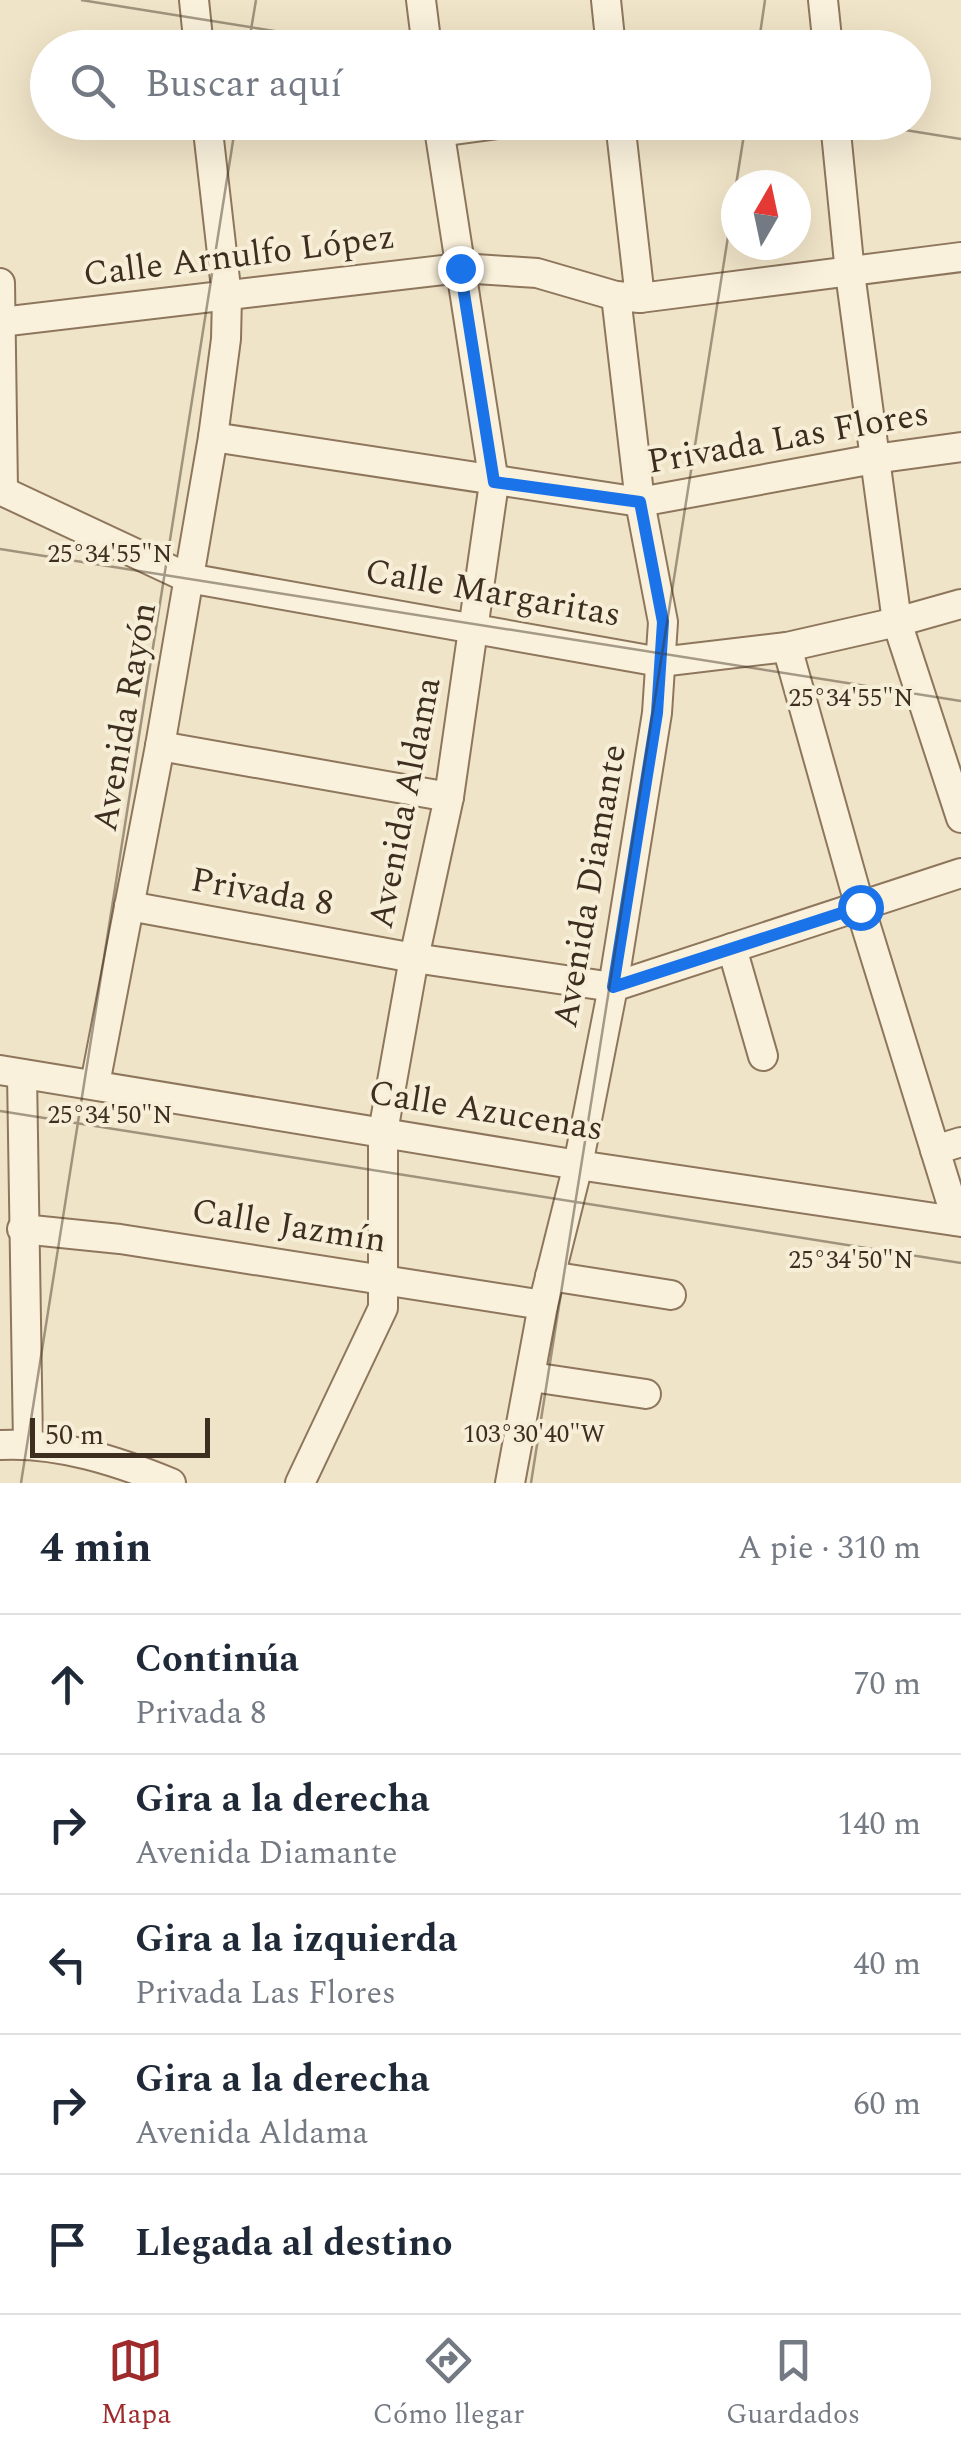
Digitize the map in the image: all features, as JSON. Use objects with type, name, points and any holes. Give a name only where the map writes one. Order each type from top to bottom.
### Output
[{"type":"street","points":[[194,0],[197,30]]},
{"type":"street","points":[[421,0],[425,30]]},
{"type":"street","points":[[606,0],[610,30]]},
{"type":"street","points":[[823,0],[826,30]]},
{"type":"street","name":"Avenida Rayón","points":[[95,1084],[160,746],[214,437],[226,339],[227,298],[209,140]]},
{"type":"street","name":"Avenida Aldama","points":[[300,1483],[383,1308],[383,1132],[448,796],[476,627],[494,482],[440,140]]},
{"type":"street","name":"Avenida Diamante","points":[[510,1483],[543,1304],[578,1165],[613,987],[657,713],[663,622],[640,502],[628,297],[630,140]]},
{"type":"street","points":[[837,140],[850,273],[897,622],[961,818]]},
{"type":"street","name":"Calle Arnulfo López","points":[[1,322],[460,268],[537,273],[628,297],[961,258]]},
{"type":"street","points":[[0,283],[2,490]]},
{"type":"street","name":"Privada Las Flores","points":[[214,437],[640,502],[961,447]]},
{"type":"street","name":"Calle Margaritas","points":[[2,490],[188,578],[660,662],[786,647],[961,604]]},
{"type":"street","points":[[786,647],[860,907],[948,1146],[959,1222]]},
{"type":"street","points":[[160,746],[448,796]]},
{"type":"street","name":"Privada 8","points":[[129,906],[414,958],[613,987],[961,873]]},
{"type":"street","points":[[732,948],[763,1056]]},
{"type":"street","points":[[11,1072],[22,1229],[14,1444],[79,1453],[135,1468],[171,1483]]},
{"type":"street","name":"Calle Azucenas","points":[[11,1072],[578,1165],[959,1222]]},
{"type":"street","name":"Calle Jazmín","points":[[22,1229],[120,1239],[543,1304]]},
{"type":"street","points":[[550,1276],[671,1295]]},
{"type":"street","points":[[532,1377],[646,1394]]},
{"type":"route","points":[[460,268],[494,482],[640,502],[663,622],[657,713],[613,987],[860,907]]}]
